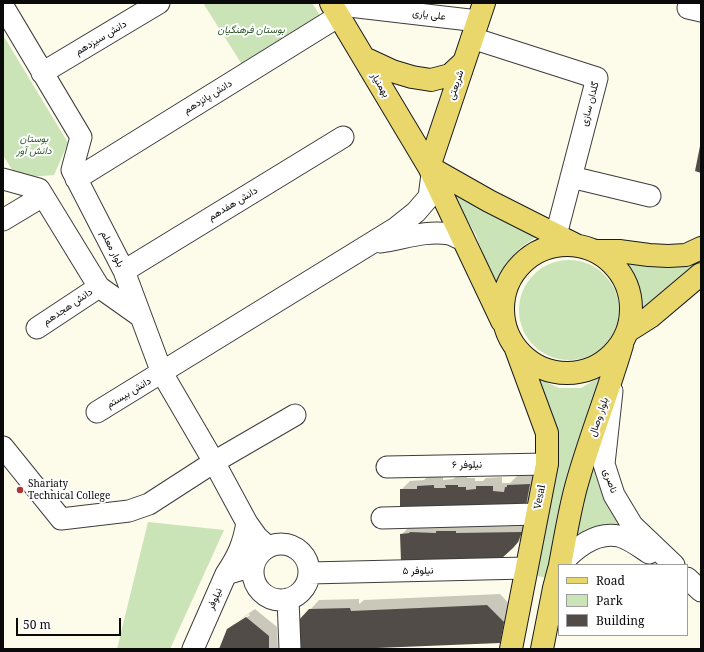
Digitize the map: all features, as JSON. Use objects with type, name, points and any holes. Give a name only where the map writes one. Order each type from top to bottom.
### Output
[{"type":"main road","name":"بهمنیار","points":[[334,8],[427,166],[510,339]]},
{"type":"main road","name":"شریعتی","points":[[427,166],[475,17]]},
{"type":"main road","points":[[364,58],[392,71],[412,78],[430,80],[457,69]]},
{"type":"main road","points":[[427,166],[489,201],[576,245],[597,251],[619,250],[649,255],[668,256],[686,255],[701,248]]},
{"type":"main road","points":[[576,245],[554,246],[534,254],[517,268],[506,287],[502,308],[510,339],[530,362],[549,371],[569,374],[590,370],[608,360],[625,338],[701,274]]},
{"type":"main road","points":[[560,564],[576,488],[630,325],[632,303],[626,282],[614,264],[597,251]]},
{"type":"main road","name":"Vesal","points":[[510,339],[547,433],[547,464],[510,649]]},
{"type":"main road","points":[[525,574],[556,578],[542,649]]},
{"type":"street","name":"دانش سیزدهم","points":[[42,72],[159,3]]},
{"type":"street","points":[[690,3],[688,8],[701,11]]},
{"type":"street","name":"بلوار معلم","points":[[3,6],[81,137],[72,170],[124,271],[162,373],[214,462],[247,523],[257,537],[268,547]]},
{"type":"street","name":"علی یاری","points":[[334,8],[475,17]]},
{"type":"street","name":"دانش پانزدهم","points":[[76,178],[334,8]]},
{"type":"street","name":"گلدان سازی","points":[[475,17],[597,78],[556,235]]},
{"type":"street","name":"دانش هفدهم","points":[[124,271],[343,137]]},
{"type":"street","name":"دانش بیستم","points":[[97,412],[373,242],[416,212],[430,197],[427,166]]},
{"type":"street","points":[[571,177],[650,196]]},
{"type":"street","points":[[3,179],[39,189],[99,287],[140,316]]},
{"type":"street","points":[[3,220],[43,196]]},
{"type":"street","points":[[373,242],[398,240],[427,233],[449,234],[463,240]]},
{"type":"street","name":"دانش هجدهم","points":[[37,328],[99,287]]},
{"type":"street","name":"ناصری","points":[[613,375],[604,464],[614,495],[632,525],[673,564]]},
{"type":"street","points":[[3,447],[61,519],[129,511],[149,504],[214,462],[295,415]]},
{"type":"street","name":"نیلوفر ۶","points":[[387,466],[547,464]]},
{"type":"street","points":[[382,518],[537,514]]},
{"type":"street","name":"نيلوفر","points":[[194,649],[226,574],[237,557],[244,541],[247,523]]},
{"type":"street","points":[[561,564],[571,553],[588,541],[605,535],[625,539],[666,564]]},
{"type":"street","points":[[278,544],[287,544],[296,548],[303,555],[308,564],[309,573],[308,580],[301,592],[288,599],[279,600],[270,598],[262,593],[256,586],[253,578],[253,568],[261,552],[268,547],[278,544]]},
{"type":"street","points":[[226,574],[253,568]]},
{"type":"street","name":"نیلوفر ۵","points":[[309,573],[525,574]]},
{"type":"street","points":[[688,579],[701,592]]},
{"type":"street","points":[[288,599],[290,649]]},
{"type":"green space","name":"بوستان فرهنگیان","points":[[203,3],[312,3],[321,17],[243,66]]},
{"type":"green space","name":"بوستان دانش آور","points":[[3,35],[68,143],[54,175],[17,178],[3,155]]},
{"type":"green space","points":[[443,178],[482,209],[501,220],[539,235],[520,248],[506,263],[496,289],[476,235]]},
{"type":"green space","points":[[622,258],[701,259],[701,268],[641,316],[638,284]]},
{"type":"green space","points":[[569,260],[579,261],[597,268],[611,282],[618,300],[618,320],[611,338],[597,352],[579,359],[569,360],[559,359],[541,352],[527,338],[520,320],[519,310],[520,300],[527,282],[541,268],[559,261]]},
{"type":"green space","points":[[607,373],[548,578],[537,576],[553,482],[559,432],[537,378],[559,388],[581,388]]},
{"type":"green space","points":[[594,446],[597,477],[606,501],[634,536],[612,526],[595,527],[584,533],[571,548]]},
{"type":"green space","points":[[148,522],[224,530],[170,649],[117,649]]},
{"type":"building","points":[[701,146],[701,173],[695,171]]},
{"type":"building","points":[[530,484],[525,511],[400,514],[400,489],[417,489],[417,486],[434,485],[434,488],[446,488],[445,485],[458,485],[458,487],[466,487],[466,490],[476,489],[476,486],[493,486],[493,491],[504,492],[507,485]]},
{"type":"building","points":[[436,531],[456,531],[456,533],[522,532],[518,542],[502,558],[401,561],[400,534],[410,533],[409,532],[436,533]]},
{"type":"building","points":[[487,605],[504,622],[500,643],[352,649],[299,649],[298,621],[309,609],[350,608],[351,611]]},
{"type":"building","points":[[246,617],[269,636],[269,649],[219,649],[227,629]]},
{"type":"place","name":"Shariaty Technical College","points":[[20,490]]}]
